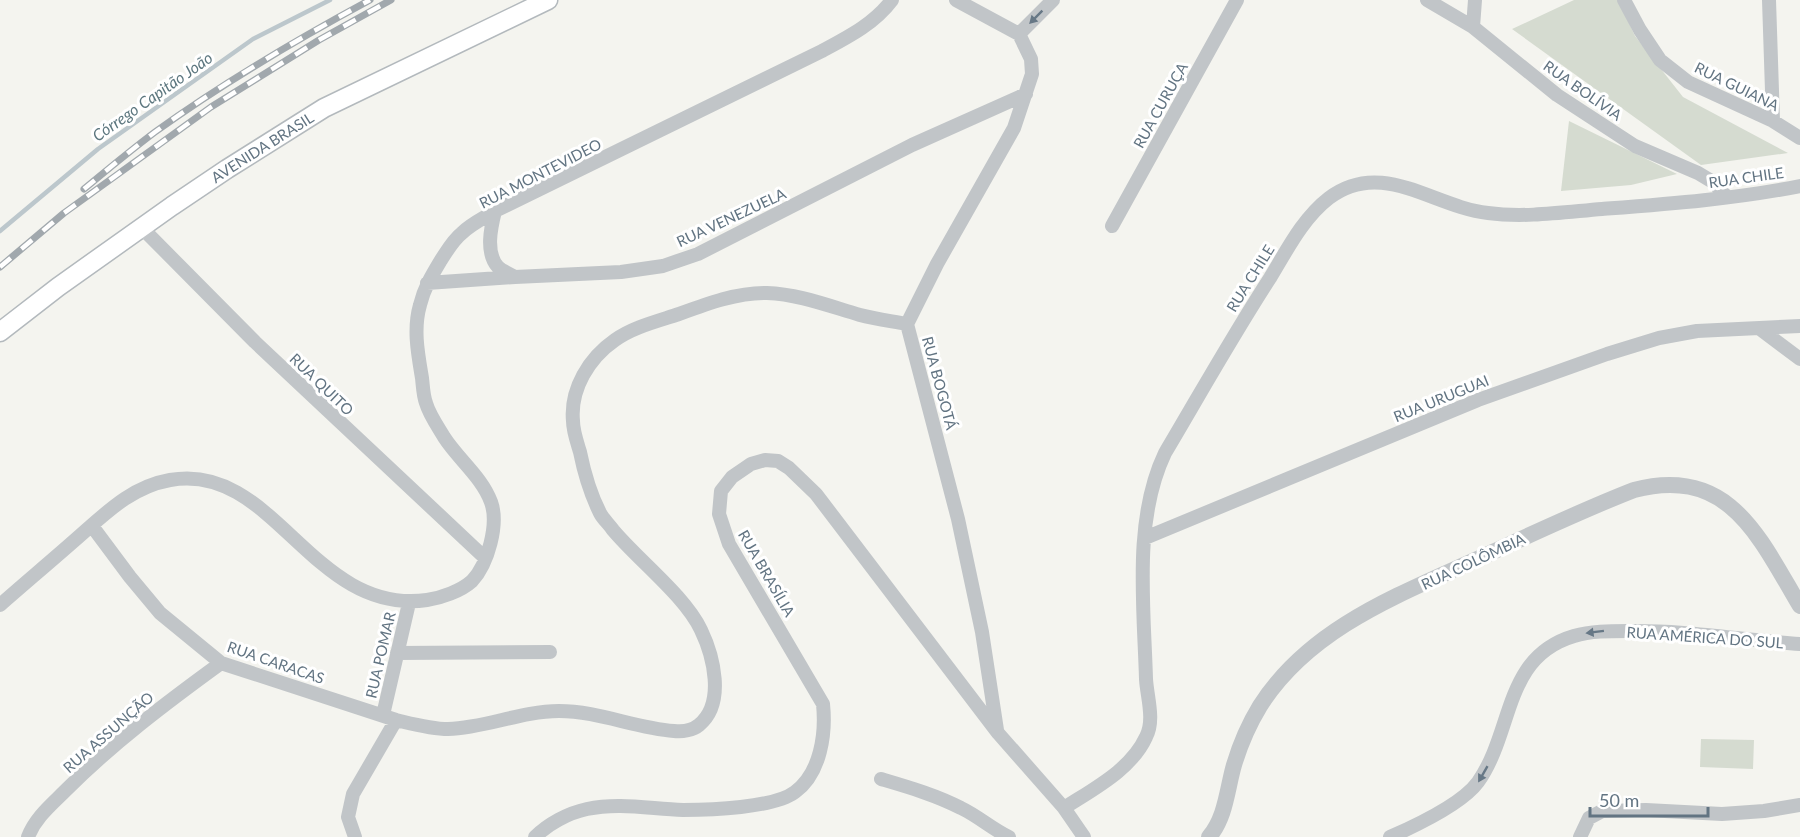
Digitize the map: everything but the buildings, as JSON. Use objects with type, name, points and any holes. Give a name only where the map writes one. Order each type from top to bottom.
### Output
[{"type":"main road","name":"AVENIDA BRASIL","points":[[0,332],[58,287],[227,169],[324,108],[548,0]]},
{"type":"street","name":"RUA MONTEVIDEO","points":[[0,604],[120,500],[148,485],[188,478],[212,481],[235,490],[323,567],[356,589],[393,601],[409,603],[432,600],[454,592],[471,582],[479,570],[492,539],[494,522],[491,502],[480,483],[445,438],[426,403],[416,333],[419,306],[427,283],[450,246],[463,232],[495,211],[822,51],[865,27],[877,18],[892,0]]},
{"type":"street","points":[[956,0],[1019,34],[1053,0]]},
{"type":"street","name":"RUA CURUÇA","points":[[1112,226],[1237,0]]},
{"type":"street","name":"RUA BOLÍVIA","points":[[1427,0],[1444,4],[1557,95],[1635,146],[1698,172],[1713,182],[1726,196]]},
{"type":"street","points":[[1473,27],[1475,0]]},
{"type":"street","name":"RUA GUIANA","points":[[1624,0],[1660,60],[1689,82],[1773,122],[1800,138]]},
{"type":"street","points":[[1769,0],[1773,122]]},
{"type":"street","name":"RUA BOGOTÁ","points":[[998,733],[982,632],[958,519],[907,324],[937,264],[1014,128],[1032,74],[1031,59],[1019,34]]},
{"type":"street","name":"RUA VENEZUELA","points":[[427,283],[515,276],[589,275],[663,266],[698,254],[912,145],[1026,94]]},
{"type":"street","name":"RUA CHILE","points":[[1064,808],[1122,768],[1140,748],[1148,734],[1150,707],[1142,570],[1149,497],[1155,474],[1241,323],[1287,250],[1308,218],[1329,198],[1352,185],[1379,181],[1462,208],[1488,213],[1520,214],[1624,208],[1800,186]]},
{"type":"street","points":[[495,211],[490,229],[490,248],[497,266],[515,276]]},
{"type":"street","name":"RUA QUITO","points":[[143,229],[255,342],[484,557]]},
{"type":"street","name":"RUA CARACAS","points":[[92,526],[130,578],[160,613],[221,663],[423,727],[448,729],[560,711],[614,718],[672,731],[691,730],[699,725],[711,707],[714,689],[708,647],[699,626],[674,594],[624,543],[601,514],[583,468],[573,421],[574,397],[586,369],[599,352],[616,338],[697,308],[751,293],[768,293],[817,302],[862,315],[907,324]]},
{"type":"street","name":"RUA URUGUAI","points":[[1145,538],[1478,400],[1607,354],[1659,338],[1697,331],[1800,326]]},
{"type":"street","points":[[1760,328],[1800,359]]},
{"type":"street","name":"RUA BRASÍLIA","points":[[535,837],[553,823],[586,809],[609,806],[694,809],[744,807],[795,793],[808,777],[819,756],[825,725],[823,704],[729,544],[719,514],[721,491],[732,477],[751,464],[765,460],[778,461],[789,468],[816,494],[998,733],[1064,808],[1084,837]]},
{"type":"street","name":"RUA COLÔMBIA","points":[[1211,836],[1224,807],[1247,730],[1273,688],[1307,652],[1341,626],[1384,602],[1634,490],[1653,485],[1682,484],[1704,490],[1721,499],[1756,533],[1800,606]]},
{"type":"street","name":"RUA POMAR","points":[[355,837],[348,817],[353,794],[390,718],[397,653],[409,603]]},
{"type":"street","name":"RUA AMÉRICA DO SUL","points":[[1390,837],[1431,817],[1477,784],[1490,762],[1527,667],[1539,654],[1572,636],[1596,632],[1653,630],[1800,644]]},
{"type":"street","points":[[397,653],[550,652]]},
{"type":"street","name":"RUA ASSUNÇÃO","points":[[28,837],[41,815],[92,764],[144,720],[221,663]]},
{"type":"street","points":[[881,779],[962,808],[1009,837]]},
{"type":"street","points":[[1580,837],[1589,818],[1602,811],[1646,810],[1722,814],[1764,811],[1800,805]]},
{"type":"shaded area","points":[[1574,0],[1618,0],[1635,36],[1683,97],[1788,153],[1701,165],[1512,29]]},
{"type":"shaded area","points":[[1569,121],[1677,174],[1631,185],[1561,191]]},
{"type":"shaded area","points":[[1701,739],[1754,740],[1753,769],[1700,767]]},
{"type":"waterway","name":"Córrego Capitão João","points":[[0,231],[98,149],[253,39],[330,0]]},
{"type":"railway","points":[[84,189],[155,132],[207,96],[287,46],[370,0]]},
{"type":"railway","points":[[0,267],[64,213],[211,107],[319,40],[391,0]]}]
